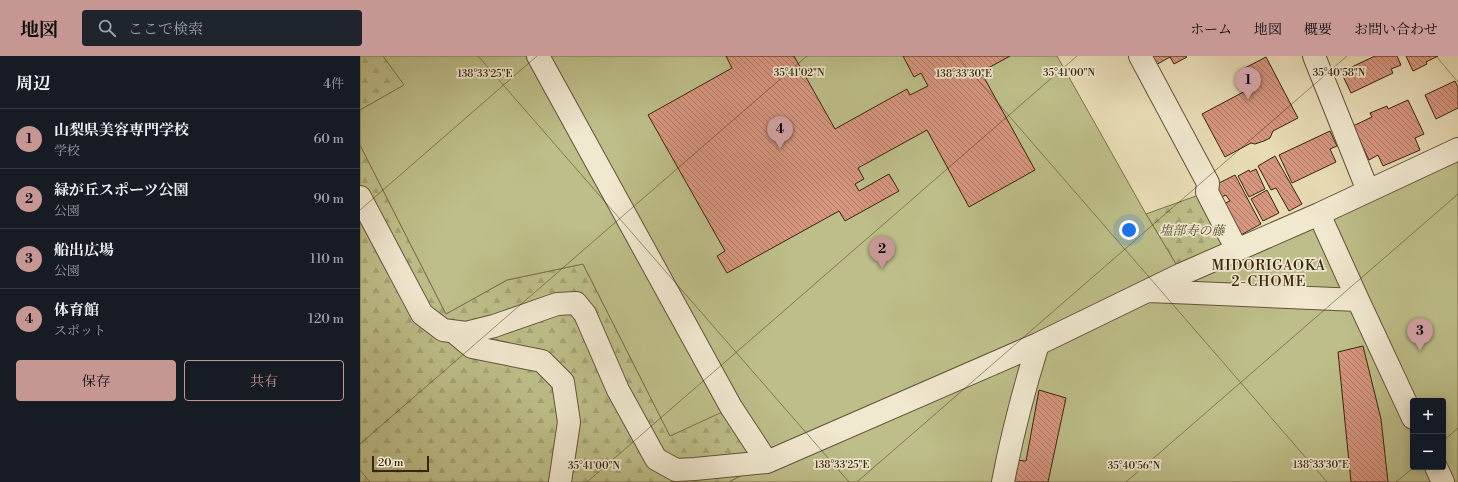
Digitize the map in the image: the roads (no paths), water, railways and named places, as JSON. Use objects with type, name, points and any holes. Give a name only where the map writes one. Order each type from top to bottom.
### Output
[{"type":"street","points":[[538,56],[731,407],[767,462]]},
{"type":"street","points":[[1140,56],[1208,183],[1207,192],[1237,250]]},
{"type":"street","points":[[1314,56],[1368,191]]},
{"type":"street","points":[[360,197],[422,314],[443,330],[466,333],[494,326],[557,304],[576,303],[585,314],[618,390],[656,459],[676,470],[767,462],[1038,344],[1182,274],[1319,214],[1458,149]]},
{"type":"street","points":[[1319,214],[1410,412]]},
{"type":"street","points":[[1148,291],[1358,300]]},
{"type":"street","points":[[454,332],[472,347],[542,361],[564,382],[569,422],[560,482]]},
{"type":"street","points":[[1003,482],[1024,391],[1038,344]]},
{"type":"street","points":[[1437,470],[1443,482]]},
{"type":"place","name":"山梨県美容専門学校","points":[[1248,100]]},
{"type":"place","name":"体育館","points":[[780,149]]},
{"type":"place","name":"緑が丘スポーツ公園","points":[[882,269]]},
{"type":"place","name":"船出広場","points":[[1420,351]]},
{"type":"district","name":"MIDORIGAOKA 2-CHOME","points":[[1269,274]]},
{"type":"park label","name":"塩部寿の藤","points":[[1192,231]]}]
